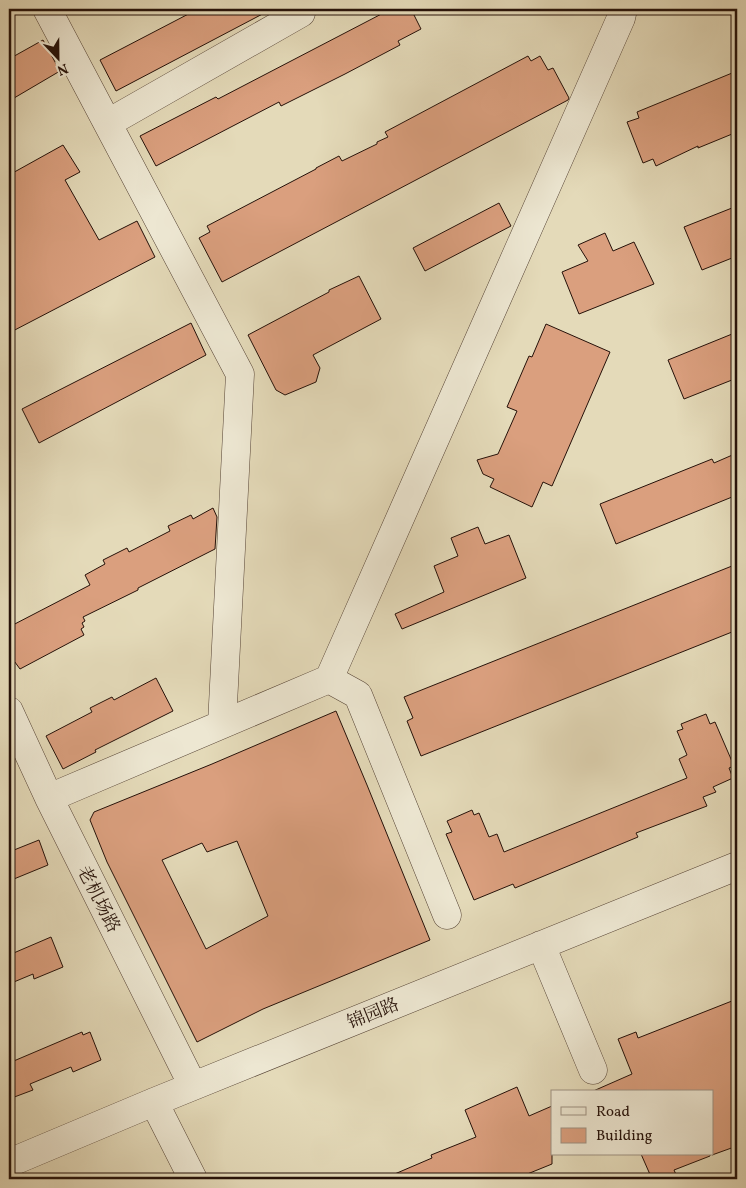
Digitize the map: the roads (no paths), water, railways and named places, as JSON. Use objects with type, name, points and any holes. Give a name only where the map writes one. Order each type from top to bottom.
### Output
[{"type":"street","points":[[47,9],[240,374],[222,724]]},
{"type":"street","points":[[108,123],[301,12],[299,9]]},
{"type":"street","points":[[49,798],[329,679],[621,18],[623,9]]},
{"type":"street","points":[[329,679],[358,695],[447,915]]},
{"type":"street","name":"老机场路","points":[[9,711],[49,798],[193,1086]]},
{"type":"street","name":"锦园路","points":[[9,1163],[193,1086],[737,866]]},
{"type":"street","points":[[541,945],[593,1070]]},
{"type":"street","points":[[154,1102],[193,1179]]}]
